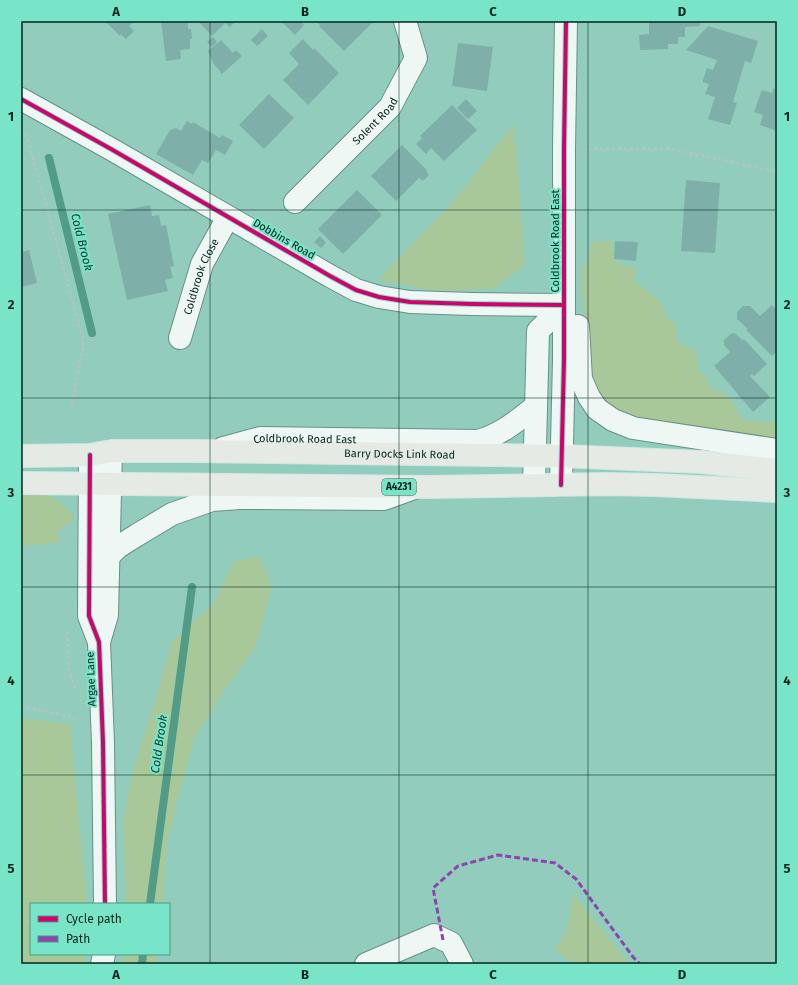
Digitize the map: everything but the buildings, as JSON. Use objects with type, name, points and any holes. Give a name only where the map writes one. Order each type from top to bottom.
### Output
[{"type":"main road","name":"Barry Docks Link Road","points":[[21,456],[100,453],[208,452],[561,456],[702,462],[777,470]]},
{"type":"main road","name":"A4231","points":[[21,483],[418,487],[656,485],[777,491]]},
{"type":"street","name":"Solent Road","points":[[295,202],[390,107],[416,58],[405,21]]},
{"type":"street","name":"Coldbrook Road East","points":[[561,485],[564,368],[564,149],[566,21]]},
{"type":"street","name":"Dobbins Road","points":[[21,99],[111,149],[336,280],[356,290],[379,298],[410,302],[564,305]]},
{"type":"street","name":"Coldbrook Close","points":[[180,338],[202,264],[228,217]]},
{"type":"street","name":"Coldbrook Road East","points":[[534,485],[538,331],[564,305]]},
{"type":"street","name":"Coldbrook Road East","points":[[564,305],[578,317],[580,379],[597,409],[613,420],[633,428],[777,450]]},
{"type":"street","name":"Coldbrook Road East","points":[[208,452],[260,438],[478,441],[490,437],[507,428],[536,406]]},
{"type":"street","name":"Argae Lane","points":[[100,453],[100,484],[89,616],[99,642],[103,743],[105,903]]},
{"type":"street","name":"Argae Lane","points":[[99,642],[107,615],[109,556],[100,484]]},
{"type":"street","points":[[109,556],[137,535],[172,514],[212,500],[240,498],[384,499],[418,487]]},
{"type":"street","points":[[366,964],[434,935],[451,944],[462,964]]},
{"type":"path","points":[[21,127],[27,137],[84,342],[71,409]]},
{"type":"path","points":[[564,149],[671,149],[777,172]]},
{"type":"path","points":[[21,706],[71,717],[103,743]]},
{"type":"path","points":[[21,918],[30,923]]},
{"type":"green space","points":[[514,124],[525,265],[495,288],[439,291],[378,280],[453,202]]},
{"type":"green space","points":[[612,241],[614,261],[636,269],[635,281],[663,304],[665,316],[675,324],[678,342],[696,351],[698,369],[706,377],[709,387],[730,397],[742,419],[768,423],[777,420],[777,449],[623,415],[606,403],[590,381],[585,354],[583,296],[581,293],[582,269],[590,255],[591,242]]},
{"type":"green space","points":[[21,489],[45,494],[51,497],[64,505],[75,518],[58,532],[61,542],[21,546]]},
{"type":"green space","points":[[260,557],[272,588],[256,646],[230,682],[194,739],[167,843],[162,903],[126,903],[123,822],[133,769],[153,708],[172,641],[214,603],[234,561]]},
{"type":"green space","points":[[21,718],[70,724],[87,903],[30,903],[30,955],[87,955],[84,964],[21,964]]},
{"type":"green space","points":[[573,893],[630,964],[580,964],[574,960],[572,963],[555,950],[568,928]]},
{"type":"green space","points":[[122,955],[157,955],[158,964],[122,964]]},
{"type":"waterway","name":"Cold Brook","points":[[49,158],[92,333]]},
{"type":"waterway","name":"Cold Brook","points":[[150,903],[192,587]]},
{"type":"waterway","name":"Cold Brook","points":[[142,964],[143,955]]},
{"type":"marked path","points":[[443,940],[433,888],[458,866],[498,855],[555,863],[576,879],[633,957],[640,964]]},
{"type":"cycle path","points":[[561,485],[564,360],[564,149],[566,21]]},
{"type":"cycle path","points":[[21,99],[356,290],[379,297],[410,302],[564,305]]},
{"type":"cycle path","points":[[90,455],[89,616],[99,642],[103,743],[105,903]]}]
